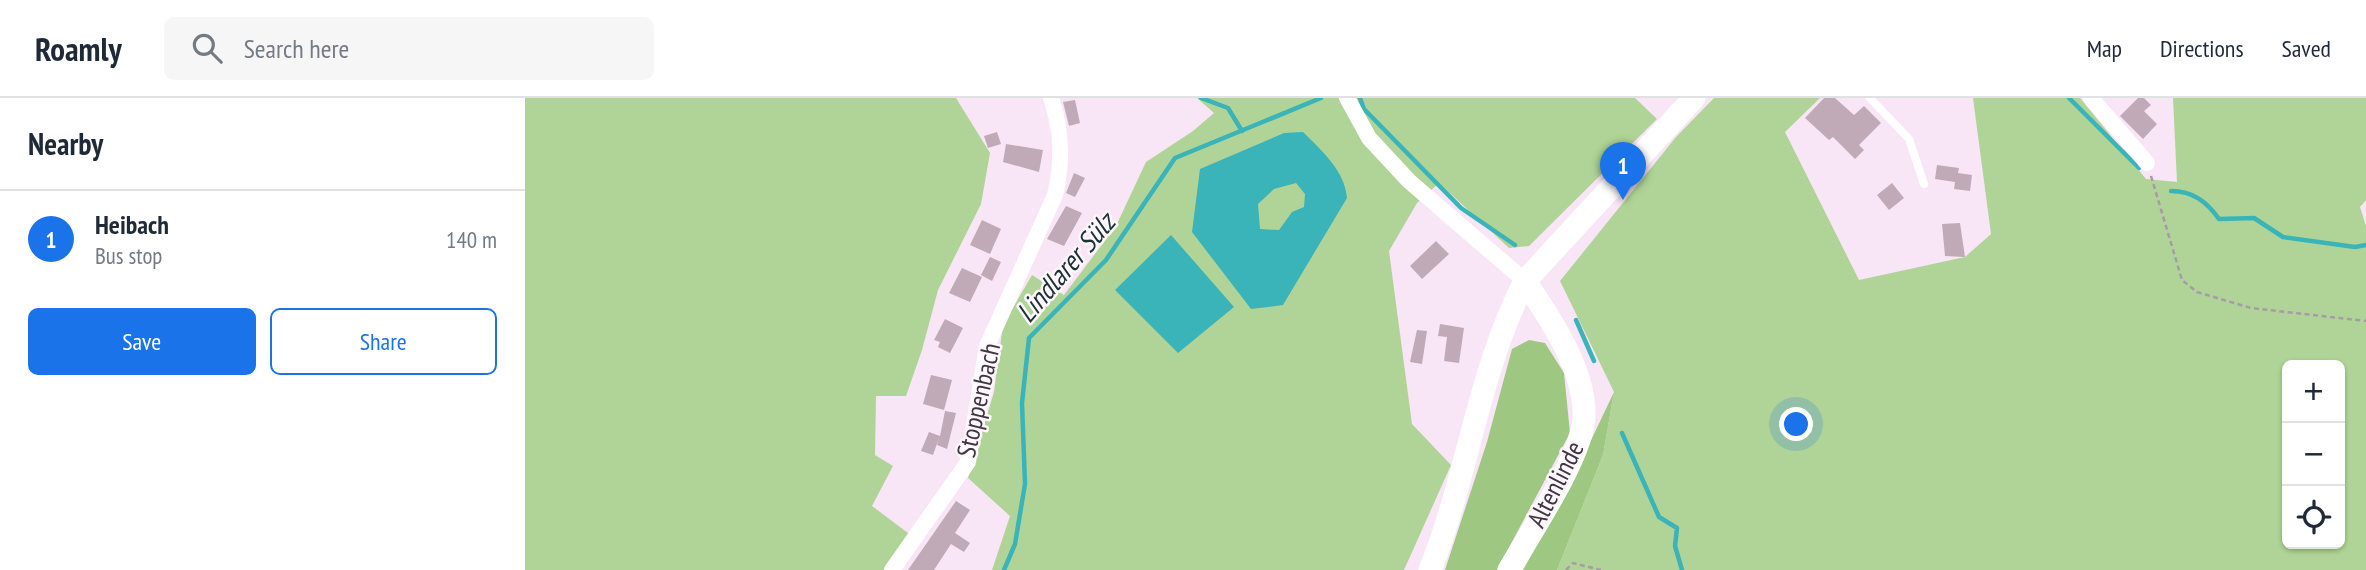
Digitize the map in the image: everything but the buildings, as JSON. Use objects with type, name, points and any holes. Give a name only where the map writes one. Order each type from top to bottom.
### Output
[{"type":"main road","points":[[1430,570],[1460,486],[1489,373],[1507,316],[1525,281],[1694,98]]},
{"type":"main road","name":"Altenlinde","points":[[1509,570],[1574,457],[1584,415],[1565,345],[1525,281]]},
{"type":"street","name":"Stoppenbach","points":[[892,570],[968,462],[987,345],[1055,195],[1062,169],[1060,128],[1051,98]]},
{"type":"street","points":[[1347,98],[1369,138],[1409,181],[1525,281]]},
{"type":"street","points":[[2091,98],[2147,163]]},
{"type":"lane","points":[[1870,98],[1909,139],[1924,184]]},
{"type":"path","points":[[2147,163],[2182,280],[2197,292],[2251,308],[2366,321]]},
{"type":"path","points":[[1566,570],[1573,562],[1601,570]]},
{"type":"green space","points":[[525,98],[956,98],[990,153],[981,204],[938,290],[906,396],[876,396],[875,455],[893,466],[872,506],[916,539],[885,570],[525,570]]},
{"type":"green space","points":[[1197,98],[1635,98],[1657,119],[1529,246],[1509,248],[1439,183],[1417,203],[1389,251],[1412,424],[1451,465],[1404,570],[992,570],[1010,516],[968,478],[994,392],[1003,325],[1032,275],[1064,295],[1116,226],[1146,162],[1193,131],[1214,113]]},
{"type":"green space","points":[[1714,98],[1820,98],[1785,132],[1859,280],[1965,257],[1991,234],[1973,98],[2080,98],[2146,179],[2177,182],[2173,98],[2366,98],[2366,200],[2360,207],[2366,226],[2366,570],[1557,570],[1603,455],[1614,392],[1560,281],[1676,137]]},
{"type":"green space","points":[[1529,340],[1545,343],[1564,373],[1570,433],[1497,570],[1445,570],[1487,442],[1512,349]]},
{"type":"green space","points":[[1614,392],[1603,455],[1557,570],[1523,570],[1564,497]]},
{"type":"water","points":[[1303,132],[1318,147],[1337,170],[1347,198],[1283,305],[1251,309],[1192,232],[1200,169],[1284,133]],"holes":[[[1296,183],[1305,194],[1304,207],[1292,212],[1279,230],[1260,229],[1258,204],[1274,189]]]},
{"type":"water","points":[[1171,235],[1234,307],[1178,353],[1115,290]]},
{"type":"waterway","points":[[1201,98],[1228,108],[1242,131]]},
{"type":"waterway","name":"Lindlarer Sülz","points":[[1004,570],[1015,544],[1025,484],[1022,403],[1029,338],[1106,260],[1175,158],[1321,98]]},
{"type":"waterway","points":[[1360,98],[1364,109],[1461,208],[1515,245]]},
{"type":"waterway","points":[[2069,98],[2139,168]]},
{"type":"waterway","points":[[2171,191],[2186,193],[2199,199],[2210,207],[2219,219],[2254,218],[2283,237],[2355,247],[2366,245]]},
{"type":"waterway","points":[[1576,320],[1594,361]]},
{"type":"waterway","points":[[1622,433],[1659,517],[1677,528],[1675,546],[1682,570]]},
{"type":"place","name":"Heibach","points":[[1623,200]]}]
